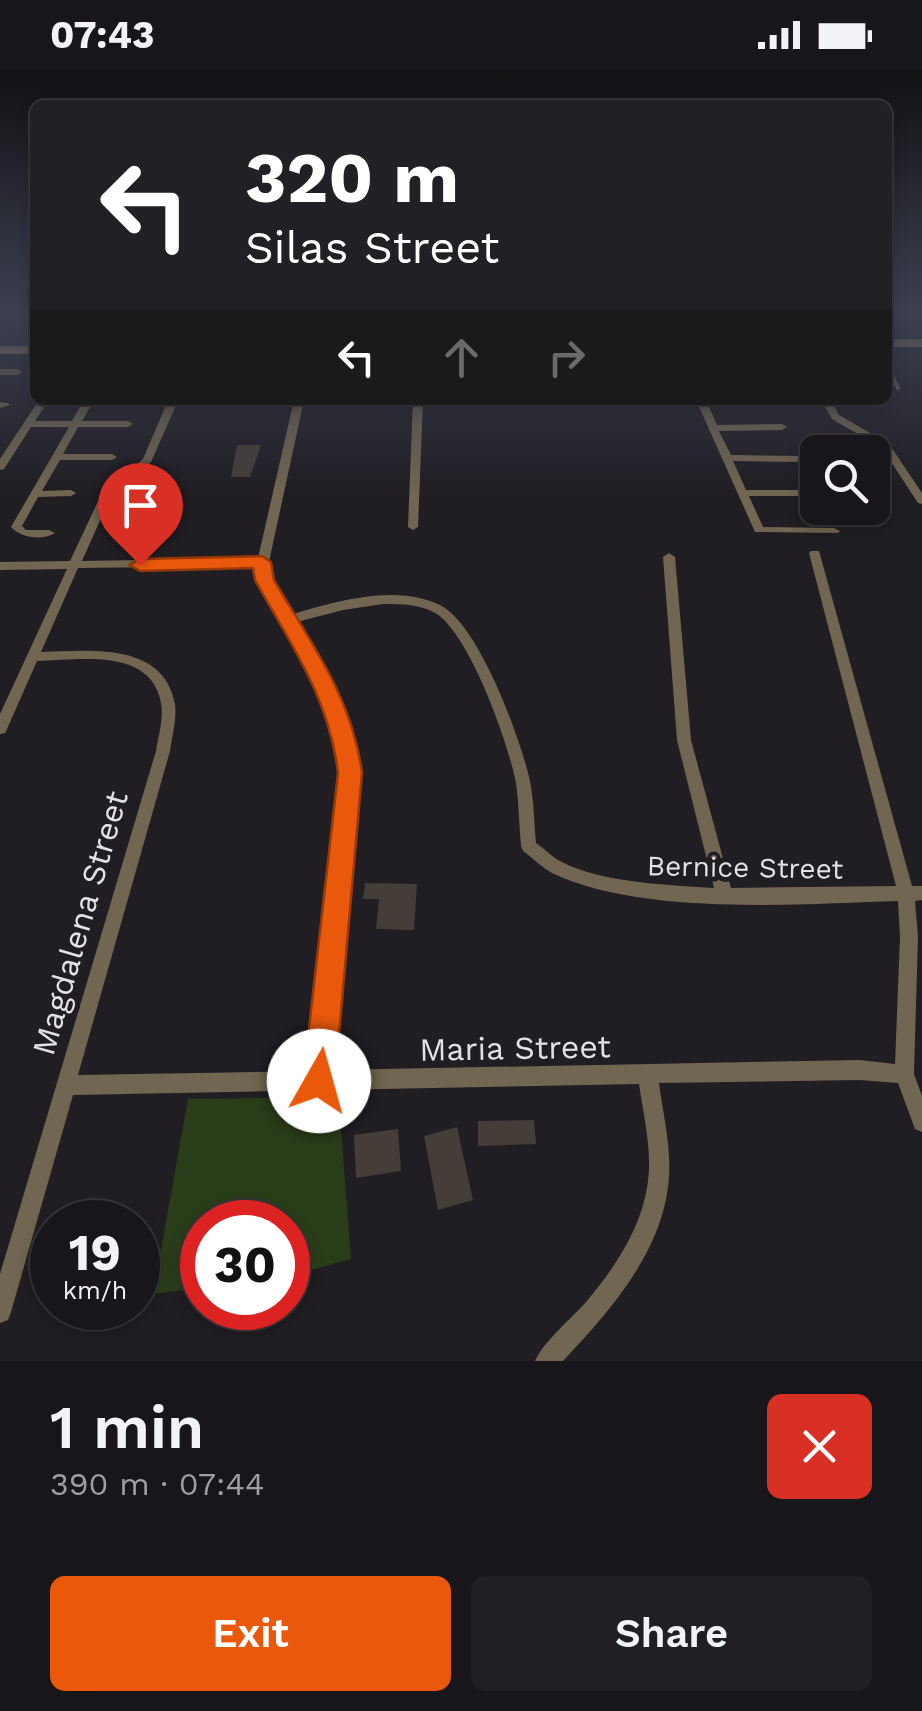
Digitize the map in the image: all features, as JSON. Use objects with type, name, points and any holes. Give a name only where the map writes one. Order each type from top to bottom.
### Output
[{"type":"street","points":[[0,467],[41,405]]},
{"type":"street","points":[[49,533],[17,530],[86,405]]},
{"type":"street","points":[[0,729],[105,497],[147,460],[171,405]]},
{"type":"street","points":[[298,405],[262,562],[264,580],[331,696],[345,733],[350,773],[319,1081]]},
{"type":"street","points":[[413,527],[418,405]]},
{"type":"street","points":[[703,405],[756,527],[764,532],[834,532]]},
{"type":"street","points":[[829,405],[835,417],[886,446],[922,501]]},
{"type":"street","points":[[28,424],[128,424]]},
{"type":"street","points":[[714,428],[782,427]]},
{"type":"street","points":[[56,457],[112,457]]},
{"type":"street","points":[[726,458],[798,459]]},
{"type":"street","points":[[742,494],[800,493]]},
{"type":"street","points":[[35,494],[72,494]]},
{"type":"street","points":[[815,553],[914,893],[904,1074],[922,1122]]},
{"type":"street","points":[[669,557],[684,740],[724,894]]},
{"type":"street","points":[[0,566],[262,562]]},
{"type":"street","name":"Bernice Street","points":[[288,620],[330,606],[404,602],[438,610],[459,626],[512,742],[522,774],[528,846],[537,858],[572,874],[653,894],[914,893]]},
{"type":"street","name":"Magdalena Street","points":[[0,1312],[163,751],[168,701],[160,681],[145,666],[128,658],[33,657]]},
{"type":"street","name":"Maria Street","points":[[67,1085],[860,1070],[904,1074]]},
{"type":"street","points":[[546,1361],[594,1311],[649,1220],[658,1183],[648,1076]]},
{"type":"lane","points":[[892,376],[898,388]]},
{"type":"green space","points":[[335,1097],[335,1103],[339,1103],[351,1259],[310,1270],[310,1200],[180,1200],[180,1290],[160,1293],[160,1255],[188,1099]]},
{"type":"building","points":[[237,445],[261,445],[250,477],[231,477]]},
{"type":"building","points":[[365,883],[417,884],[414,930],[376,929],[379,899],[363,899]]},
{"type":"building","points":[[534,1120],[536,1144],[478,1146],[478,1121]]},
{"type":"building","points":[[457,1127],[473,1200],[438,1210],[424,1136]]},
{"type":"building","points":[[398,1129],[401,1171],[356,1178],[354,1135]]},
{"type":"route","points":[[140,565],[262,562],[264,580],[331,696],[345,733],[350,773],[319,1081]]}]
